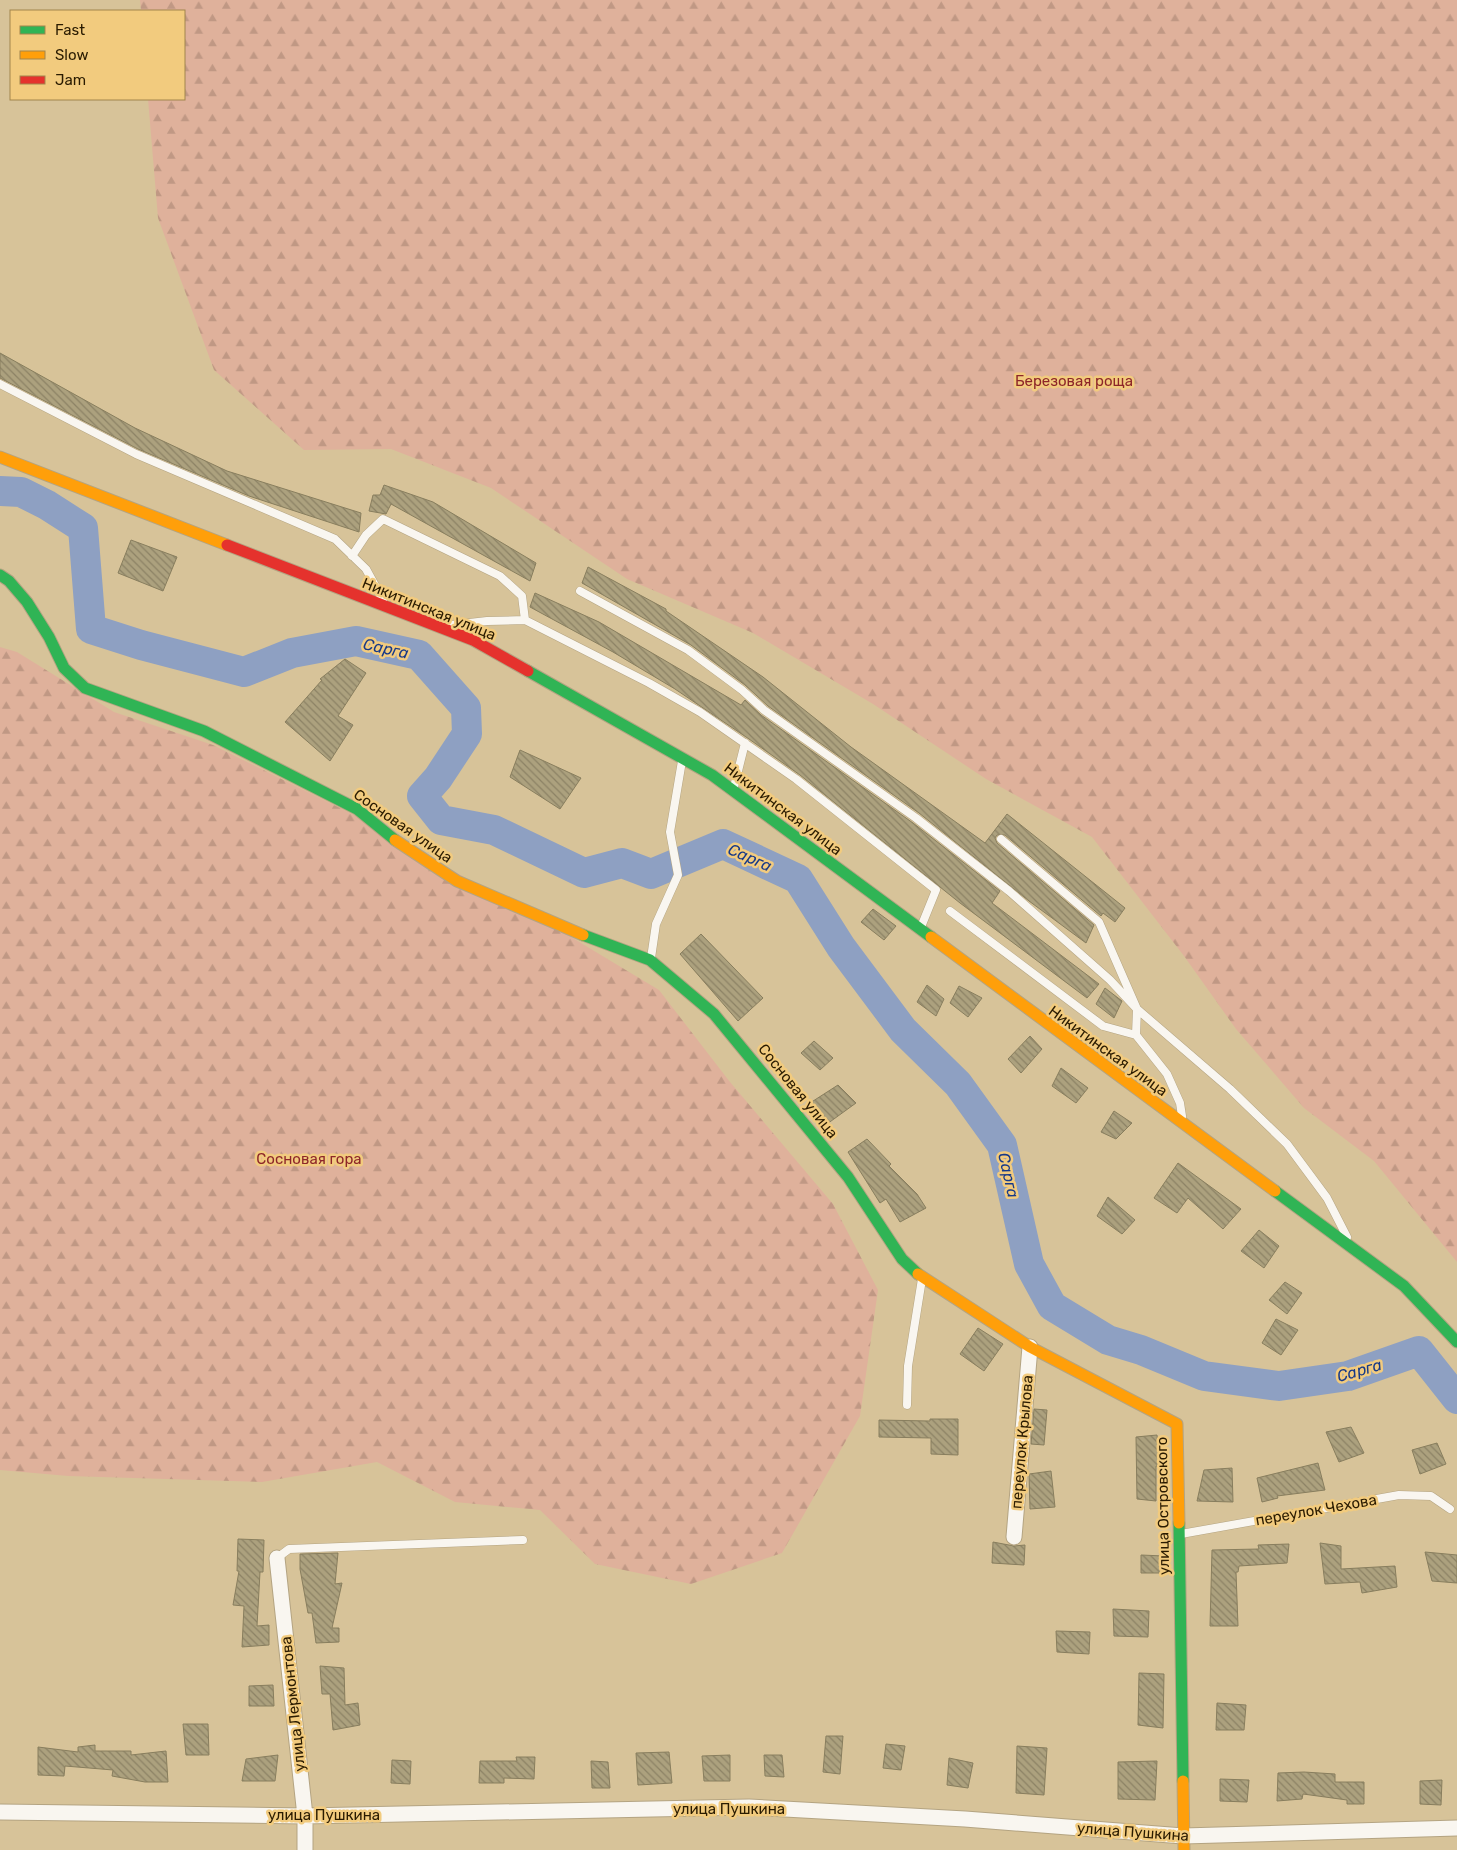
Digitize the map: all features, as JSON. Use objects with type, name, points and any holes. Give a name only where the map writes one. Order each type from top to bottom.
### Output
[{"type":"street","name":"Никитинская улица","points":[[0,457],[473,640],[712,774],[920,930],[1404,1286],[1457,1342]]},
{"type":"street","name":"Сосновая улица","points":[[0,575],[9,581],[27,602],[49,637],[64,668],[85,688],[204,731],[357,809],[407,850],[457,881],[613,948],[650,960],[714,1014],[771,1081],[848,1177],[902,1259]]},
{"type":"street","name":"улица Островского","points":[[902,1259],[922,1278],[1030,1347],[1177,1424],[1183,1843]]},
{"type":"street","name":"переулок Крылова","points":[[1014,1537],[1030,1347]]},
{"type":"street","name":"улица Лермонтова","points":[[277,1558],[305,1816],[305,1850]]},
{"type":"street","name":"улица Пушкина","points":[[0,1812],[305,1816],[749,1807],[965,1819],[1183,1843],[1457,1828]]},
{"type":"lane","points":[[0,384],[136,454],[335,540],[366,569],[386,606]]},
{"type":"lane","points":[[352,556],[366,535],[383,519],[500,576],[522,596],[525,620]]},
{"type":"lane","points":[[580,591],[688,650],[742,690],[764,710],[916,818],[1008,891],[1110,980],[1137,1009],[1230,1089],[1287,1144],[1327,1198],[1354,1250]]},
{"type":"lane","points":[[438,626],[486,621],[525,620],[649,682],[700,712],[796,778],[936,890],[920,930]]},
{"type":"lane","points":[[734,791],[745,743]]},
{"type":"lane","points":[[650,960],[656,924],[678,875],[670,832],[682,758]]},
{"type":"lane","points":[[1001,839],[1099,922],[1137,1009],[1136,1035]]},
{"type":"lane","points":[[950,911],[1103,1026],[1136,1035],[1167,1074],[1180,1103],[1183,1124]]},
{"type":"lane","points":[[906,1405],[908,1366],[922,1278]]},
{"type":"lane","name":"переулок Чехова","points":[[1179,1534],[1399,1496],[1431,1496],[1450,1509]]},
{"type":"lane","points":[[277,1558],[289,1549],[523,1540]]},
{"type":"green space","name":"Березовая роща","points":[[140,0],[1457,0],[1457,1262],[1374,1161],[1304,1108],[1236,1029],[1184,956],[1092,837],[986,779],[873,704],[753,633],[627,579],[491,488],[391,449],[304,450],[214,370],[158,218],[148,100],[185,100],[185,10],[141,10]]},
{"type":"green space","name":"Сосновая гора","points":[[0,647],[17,652],[114,712],[213,745],[352,814],[571,937],[659,990],[730,1082],[833,1204],[878,1290],[860,1416],[782,1553],[691,1584],[595,1564],[540,1510],[455,1502],[377,1462],[262,1482],[68,1476],[0,1470]]},
{"type":"building","points":[[0,353],[135,428],[227,471],[361,513],[359,532],[249,496],[138,449],[0,378]]},
{"type":"building","points":[[384,485],[433,502],[536,563],[530,581],[391,504],[386,514],[369,511],[373,495],[380,495]]},
{"type":"building","points":[[131,540],[177,557],[163,591],[118,573]]},
{"type":"building","points":[[588,567],[666,609],[666,611],[763,677],[851,747],[985,843],[1007,814],[1125,908],[1115,922],[1103,913],[1101,916],[1005,835],[997,835],[995,838],[997,843],[1094,925],[1086,943],[1029,901],[919,813],[768,706],[745,685],[691,645],[582,583]]},
{"type":"building","points":[[535,593],[599,622],[741,705],[745,700],[761,715],[913,823],[1000,891],[992,903],[1099,984],[1087,998],[960,903],[800,775],[749,739],[675,689],[613,652],[530,607]]},
{"type":"building","points":[[345,659],[366,673],[338,716],[353,725],[330,761],[285,722],[322,680],[320,679]]},
{"type":"building","points":[[520,750],[581,778],[560,809],[510,777]]},
{"type":"building","points":[[873,909],[896,926],[884,940],[861,922]]},
{"type":"building","points":[[701,934],[763,998],[738,1021],[680,954]]},
{"type":"building","points":[[927,985],[944,999],[936,1016],[917,1002]]},
{"type":"building","points":[[959,986],[982,998],[968,1017],[950,1003]]},
{"type":"building","points":[[1105,988],[1122,1001],[1114,1018],[1096,1004]]},
{"type":"building","points":[[1030,1036],[1042,1049],[1021,1073],[1008,1059]]},
{"type":"building","points":[[814,1041],[833,1058],[820,1070],[801,1053]]},
{"type":"building","points":[[1061,1068],[1088,1088],[1076,1103],[1052,1086]]},
{"type":"building","points":[[838,1085],[856,1103],[827,1124],[810,1103]]},
{"type":"building","points":[[1114,1111],[1132,1123],[1116,1139],[1101,1132]]},
{"type":"building","points":[[867,1139],[891,1164],[889,1166],[917,1194],[926,1208],[900,1222],[886,1199],[880,1203],[848,1152]]},
{"type":"building","points":[[1178,1163],[1241,1209],[1223,1229],[1188,1198],[1177,1213],[1154,1198]]},
{"type":"building","points":[[1108,1197],[1135,1220],[1122,1234],[1097,1216]]},
{"type":"building","points":[[1259,1230],[1279,1246],[1264,1268],[1241,1251]]},
{"type":"building","points":[[1285,1282],[1302,1293],[1287,1314],[1269,1300]]},
{"type":"building","points":[[1276,1319],[1298,1330],[1281,1355],[1262,1343]]},
{"type":"building","points":[[978,1328],[1003,1344],[984,1371],[960,1354]]},
{"type":"building","points":[[1034,1409],[1047,1410],[1044,1445],[1031,1444]]},
{"type":"building","points":[[930,1419],[958,1419],[958,1455],[931,1454],[931,1438],[879,1437],[879,1420],[930,1421]]},
{"type":"building","points":[[1351,1427],[1364,1453],[1339,1462],[1326,1432]]},
{"type":"building","points":[[1157,1435],[1160,1467],[1156,1466],[1156,1501],[1137,1499],[1136,1437]]},
{"type":"building","points":[[1437,1443],[1446,1464],[1420,1474],[1412,1450]]},
{"type":"building","points":[[1318,1463],[1325,1490],[1277,1496],[1278,1498],[1262,1502],[1257,1478]]},
{"type":"building","points":[[1232,1468],[1233,1502],[1197,1501],[1204,1470]]},
{"type":"building","points":[[1051,1471],[1055,1507],[1030,1509],[1029,1474]]},
{"type":"building","points":[[238,1539],[264,1540],[263,1572],[260,1572],[257,1626],[269,1625],[269,1645],[242,1647],[244,1606],[233,1605],[239,1571],[237,1571]]},
{"type":"building","points":[[993,1542],[1014,1546],[1025,1545],[1024,1565],[992,1563]]},
{"type":"building","points":[[1320,1543],[1341,1546],[1341,1569],[1395,1566],[1397,1587],[1362,1593],[1360,1582],[1325,1584]]},
{"type":"building","points":[[1289,1544],[1287,1563],[1239,1566],[1238,1572],[1236,1572],[1238,1626],[1210,1626],[1212,1550],[1259,1549],[1258,1545]]},
{"type":"building","points":[[1425,1552],[1457,1555],[1457,1583],[1432,1581]]},
{"type":"building","points":[[338,1553],[335,1584],[342,1583],[332,1628],[339,1628],[339,1642],[316,1643],[312,1613],[308,1613],[300,1569],[300,1554]]},
{"type":"building","points":[[1141,1555],[1164,1556],[1163,1573],[1141,1573]]},
{"type":"building","points":[[1113,1609],[1149,1611],[1148,1637],[1114,1636]]},
{"type":"building","points":[[1056,1631],[1090,1632],[1089,1654],[1057,1652]]},
{"type":"building","points":[[320,1666],[344,1668],[345,1705],[358,1703],[360,1725],[333,1730],[330,1694],[322,1694]]},
{"type":"building","points":[[1139,1673],[1164,1674],[1163,1728],[1138,1725]]},
{"type":"building","points":[[273,1685],[274,1706],[249,1706],[249,1686]]},
{"type":"building","points":[[1217,1703],[1246,1705],[1244,1730],[1216,1730]]},
{"type":"building","points":[[183,1724],[208,1724],[209,1755],[186,1755]]},
{"type":"building","points":[[826,1736],[843,1736],[840,1774],[823,1772]]},
{"type":"building","points":[[886,1744],[905,1746],[901,1770],[883,1768]]},
{"type":"building","points":[[95,1745],[95,1751],[131,1751],[131,1755],[166,1751],[168,1782],[145,1782],[112,1776],[113,1770],[65,1766],[64,1776],[38,1775],[38,1747],[78,1752],[78,1747]]},
{"type":"building","points":[[1017,1746],[1047,1748],[1044,1795],[1016,1793]]},
{"type":"building","points":[[669,1752],[672,1783],[638,1785],[636,1753]]},
{"type":"building","points":[[278,1755],[275,1781],[242,1781],[246,1759]]},
{"type":"building","points":[[730,1755],[730,1781],[704,1781],[702,1756]]},
{"type":"building","points":[[764,1755],[782,1755],[784,1777],[765,1776]]},
{"type":"building","points":[[516,1757],[535,1757],[534,1779],[504,1778],[504,1783],[479,1783],[480,1761],[517,1761]]},
{"type":"building","points":[[949,1758],[973,1763],[968,1788],[947,1785]]},
{"type":"building","points":[[392,1760],[411,1761],[410,1784],[391,1783]]},
{"type":"building","points":[[591,1761],[608,1762],[610,1788],[592,1788]]},
{"type":"building","points":[[1157,1761],[1155,1800],[1118,1799],[1118,1762]]},
{"type":"building","points":[[1278,1773],[1335,1774],[1335,1782],[1364,1782],[1364,1804],[1347,1804],[1347,1800],[1303,1794],[1302,1799],[1277,1801]]},
{"type":"building","points":[[1220,1779],[1249,1780],[1247,1802],[1220,1801]]},
{"type":"building","points":[[1442,1780],[1441,1805],[1420,1804],[1420,1781]]},
{"type":"waterway","name":"Сарга","points":[[0,491],[21,492],[47,505],[83,528],[91,629],[141,645],[244,672],[292,653],[356,641],[419,655],[466,708],[467,734],[438,778],[422,796],[441,820],[494,830],[584,873],[622,863],[651,874],[723,844],[798,879],[841,947],[903,1030],[958,1084],[1002,1145],[1029,1264],[1052,1306],[1108,1340],[1141,1350],[1204,1376],[1279,1386],[1348,1376],[1419,1351],[1457,1399]]},
{"type":"traffic: fast","points":[[0,575],[9,581],[27,602],[49,637],[64,668],[85,688],[204,731],[357,809],[395,840]]},
{"type":"traffic: fast","points":[[528,671],[712,775],[931,937]]},
{"type":"traffic: fast","points":[[583,935],[650,960],[714,1014],[848,1177],[902,1259],[918,1274]]},
{"type":"traffic: fast","points":[[1275,1191],[1404,1286],[1457,1342]]},
{"type":"traffic: fast","points":[[1179,1523],[1183,1781]]},
{"type":"traffic: slow","points":[[0,457],[227,545]]},
{"type":"traffic: slow","points":[[395,840],[457,881],[583,935]]},
{"type":"traffic: slow","points":[[931,937],[1275,1191]]},
{"type":"traffic: slow","points":[[918,1274],[1030,1347],[1177,1424],[1179,1523]]},
{"type":"traffic: slow","points":[[1183,1781],[1184,1850]]},
{"type":"traffic: jam","points":[[227,545],[473,640],[528,671]]}]
